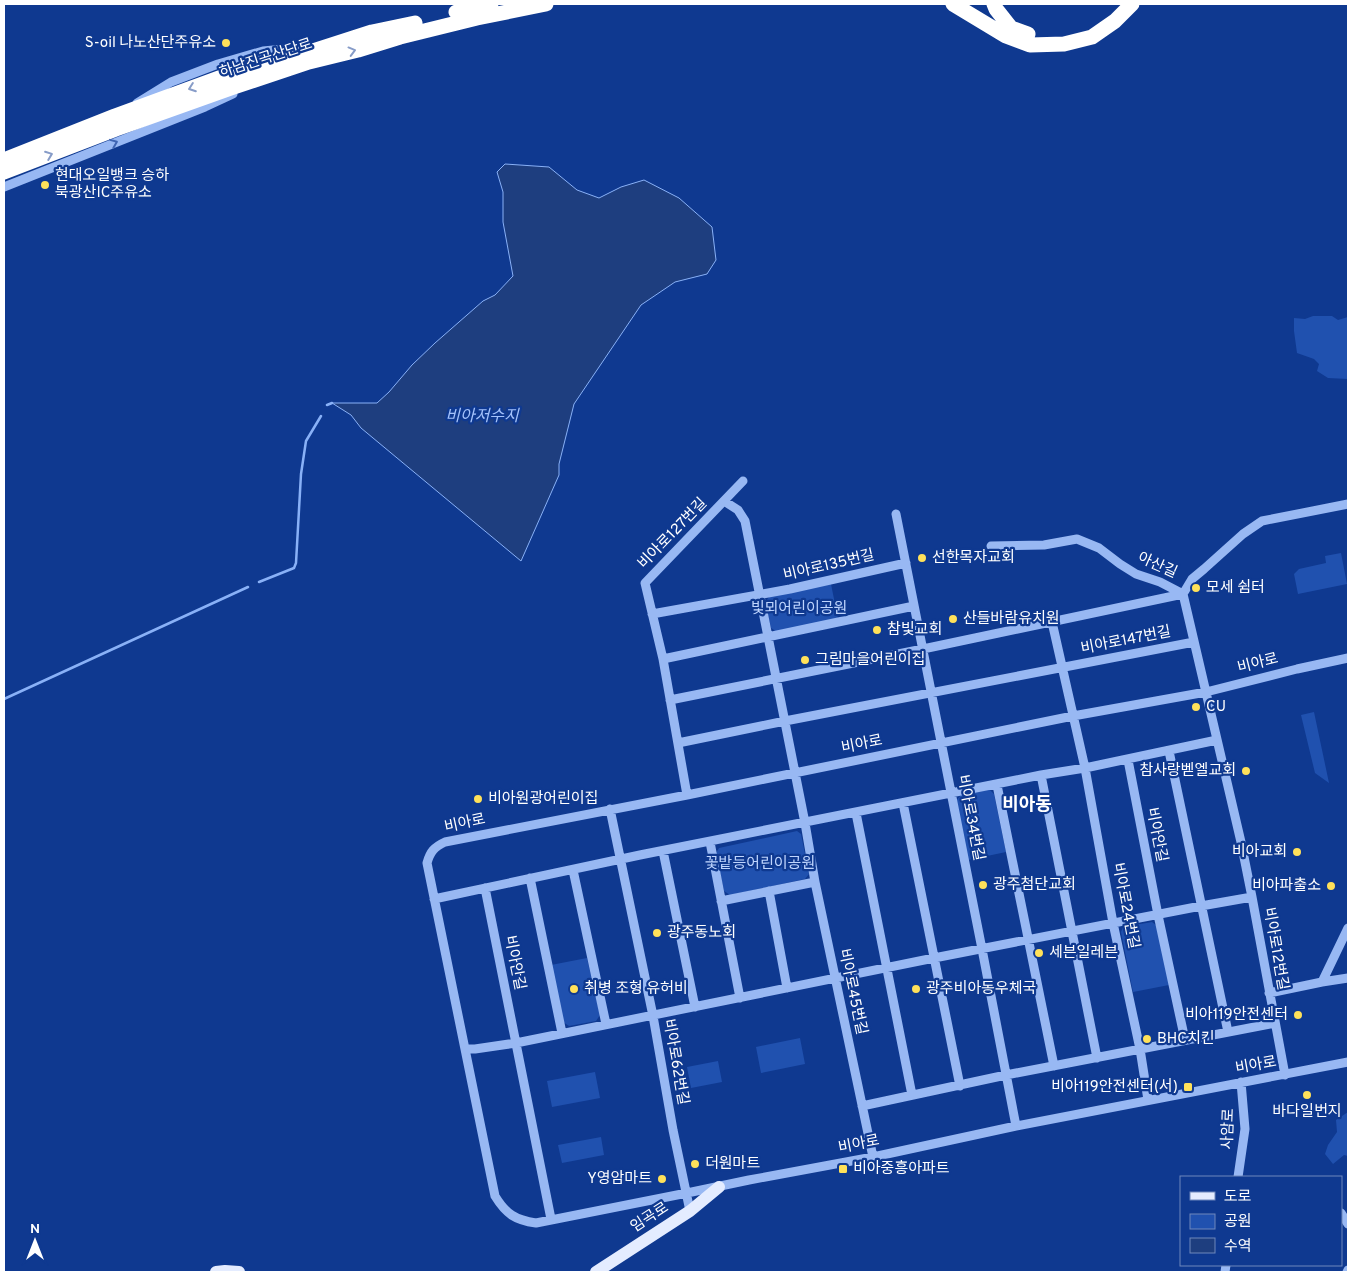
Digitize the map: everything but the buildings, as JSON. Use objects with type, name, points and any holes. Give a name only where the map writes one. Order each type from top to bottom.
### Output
[{"type":"highway","name":"하남진곡산단로","points":[[4,160],[115,116],[227,75],[307,53],[372,32],[491,4]]},
{"type":"highway","name":"하남진곡산단로","points":[[4,172],[116,129],[309,62],[477,18],[546,4]]},
{"type":"highway","points":[[953,4],[1006,36],[1030,45],[1064,44],[1092,37],[1115,21],[1132,4]]},
{"type":"highway","points":[[994,4],[1010,28],[1031,35],[1060,38],[1088,30],[1111,15],[1121,4]]},
{"type":"main road","name":"임곡로","points":[[596,1272],[690,1211],[719,1187]]},
{"type":"main road","points":[[216,1272],[239,1272]]},
{"type":"street","points":[[4,188],[205,107],[237,92],[251,81]]},
{"type":"street","name":"비아로127번길","points":[[687,795],[663,659],[645,582],[744,481]]},
{"type":"street","points":[[724,501],[738,510],[745,521],[795,772]]},
{"type":"street","name":"아산길","points":[[991,546],[1044,545],[1077,539],[1099,548],[1136,574],[1160,582],[1183,594],[1192,578],[1262,521],[1348,504]]},
{"type":"street","points":[[896,514],[941,743]]},
{"type":"street","name":"비아로135번길","points":[[759,595],[790,590],[906,563]]},
{"type":"street","points":[[670,700],[1183,594]]},
{"type":"street","name":"비아로12번길","points":[[1183,594],[1252,897],[1285,1075]]},
{"type":"street","points":[[652,614],[759,595]]},
{"type":"street","points":[[663,659],[914,606]]},
{"type":"street","name":"비아로147번길","points":[[1052,622],[1073,716]]},
{"type":"street","name":"비아로147번길","points":[[932,692],[1194,642]]},
{"type":"street","name":"비아로","points":[[1348,658],[1206,692],[1073,716],[687,795],[444,842],[432,850],[427,863],[495,1196],[506,1212],[523,1221],[536,1223],[687,1194],[1016,1126],[1348,1062]]},
{"type":"street","points":[[678,743],[932,692]]},
{"type":"street","name":"비아로24번길","points":[[1073,716],[1085,768],[1140,1049],[1148,1100]]},
{"type":"street","points":[[434,898],[1041,775],[1128,760],[1217,740]]},
{"type":"street","name":"비아로34번길","points":[[941,743],[1016,1126]]},
{"type":"street","name":"비아안길","points":[[1169,751],[1200,906],[1228,1032]]},
{"type":"street","name":"비아안길","points":[[1128,760],[1158,915],[1185,1040]]},
{"type":"street","name":"비아로45번길","points":[[795,772],[815,882],[873,1157]]},
{"type":"street","points":[[1041,775],[1096,1058]]},
{"type":"street","points":[[997,785],[1054,1066]]},
{"type":"street","points":[[903,803],[960,1086]]},
{"type":"street","name":"비아로62번길","points":[[610,809],[653,1016],[673,1130],[690,1211]]},
{"type":"street","points":[[856,813],[912,1095]]},
{"type":"street","points":[[710,842],[740,998]]},
{"type":"street","points":[[663,851],[695,1006]]},
{"type":"street","points":[[573,870],[606,1024]]},
{"type":"street","points":[[530,878],[562,1033]]},
{"type":"street","points":[[721,901],[815,882]]},
{"type":"street","name":"비아안길","points":[[485,888],[516,1043]]},
{"type":"street","points":[[769,892],[787,988]]},
{"type":"street","points":[[465,1049],[516,1043],[887,967],[1252,897]]},
{"type":"street","points":[[1322,982],[1348,928]]},
{"type":"street","points":[[1269,993],[1348,978]]},
{"type":"street","points":[[862,1106],[1275,1023]]},
{"type":"street","points":[[516,1043],[551,1219]]},
{"type":"street","name":"사암로","points":[[1238,1176],[1245,1129],[1241,1082]]},
{"type":"green space","points":[[1313,316],[1332,316],[1338,320],[1348,317],[1348,379],[1328,378],[1317,371],[1319,364],[1314,359],[1297,353],[1294,318],[1305,319]]},
{"type":"green space","points":[[1341,553],[1347,584],[1298,594],[1294,574],[1299,569],[1326,563],[1325,556]]},
{"type":"green space","name":"빛뫼어린이공원","points":[[831,584],[838,619],[777,632],[771,628],[765,602],[770,596]]},
{"type":"green space","points":[[1314,712],[1329,783],[1315,773],[1301,715]]},
{"type":"green space","points":[[989,789],[994,794],[1006,852],[968,860],[956,801],[961,795]]},
{"type":"green space","name":"꽃밭등어린이공원","points":[[797,831],[801,834],[809,874],[805,879],[730,895],[724,891],[716,853],[719,848]]},
{"type":"green space","points":[[1152,922],[1157,926],[1169,985],[1133,992],[1121,932],[1123,927]]},
{"type":"green space","points":[[587,958],[600,1015],[596,1021],[569,1026],[563,1022],[551,965]]},
{"type":"green space","points":[[800,1038],[805,1064],[761,1073],[756,1047]]},
{"type":"green space","points":[[718,1061],[722,1082],[691,1088],[687,1067]]},
{"type":"green space","points":[[595,1072],[600,1098],[552,1107],[547,1081]]},
{"type":"green space","points":[[1348,1112],[1348,1156],[1344,1155],[1333,1164],[1325,1154],[1328,1145],[1337,1132],[1336,1120]]},
{"type":"green space","points":[[601,1137],[604,1155],[562,1163],[558,1145]]},
{"type":"water","name":"비아저수지","points":[[505,164],[549,167],[577,190],[599,198],[621,187],[644,180],[679,198],[712,227],[716,260],[707,274],[675,282],[641,305],[574,404],[559,464],[559,475],[521,561],[361,428],[351,415],[332,403],[377,403],[435,343],[483,301],[495,295],[513,276],[503,222],[503,192],[497,172]]},
{"type":"waterway","points":[[327,405],[332,403]]},
{"type":"waterway","points":[[259,582],[294,568],[296,563],[301,474],[306,441],[321,416]]},
{"type":"waterway","points":[[4,699],[248,587]]},
{"type":"place","name":"S-oil 나노산단주유소","points":[[226,43]]},
{"type":"place","name":"현대오일뱅크 승하 북광산IC주유소","points":[[45,185]]},
{"type":"place","name":"선한목자교회","points":[[922,558]]},
{"type":"place","name":"모세 쉼터","points":[[1196,588]]},
{"type":"place","name":"산들바람유치원","points":[[953,619]]},
{"type":"place","name":"참빛교회","points":[[877,630]]},
{"type":"place","name":"그림마을어린이집","points":[[805,660]]},
{"type":"place","name":"CU","points":[[1196,707]]},
{"type":"place","name":"참사랑벧엘교회","points":[[1246,771]]},
{"type":"place","name":"비아원광어린이집","points":[[478,799]]},
{"type":"place","name":"비아교회","points":[[1297,852]]},
{"type":"place","name":"광주첨단교회","points":[[983,885]]},
{"type":"place","name":"비아파출소","points":[[1331,886]]},
{"type":"place","name":"광주동노회","points":[[657,933]]},
{"type":"place","name":"세븐일레븐","points":[[1039,953]]},
{"type":"place","name":"취병 조형 유허비","points":[[574,989]]},
{"type":"place","name":"광주비아동우체국","points":[[916,989]]},
{"type":"place","name":"비아119안전센터","points":[[1298,1015]]},
{"type":"place","name":"BHC치킨","points":[[1147,1039]]},
{"type":"place","name":"비아119안전센터(서)","points":[[1188,1087]]},
{"type":"place","name":"바다일번지","points":[[1307,1095]]},
{"type":"place","name":"더원마트","points":[[695,1164]]},
{"type":"place","name":"비아중흥아파트","points":[[843,1169]]},
{"type":"place","name":"Y영암마트","points":[[662,1179]]},
{"type":"district","name":"비아동","points":[[1027,805]]}]
